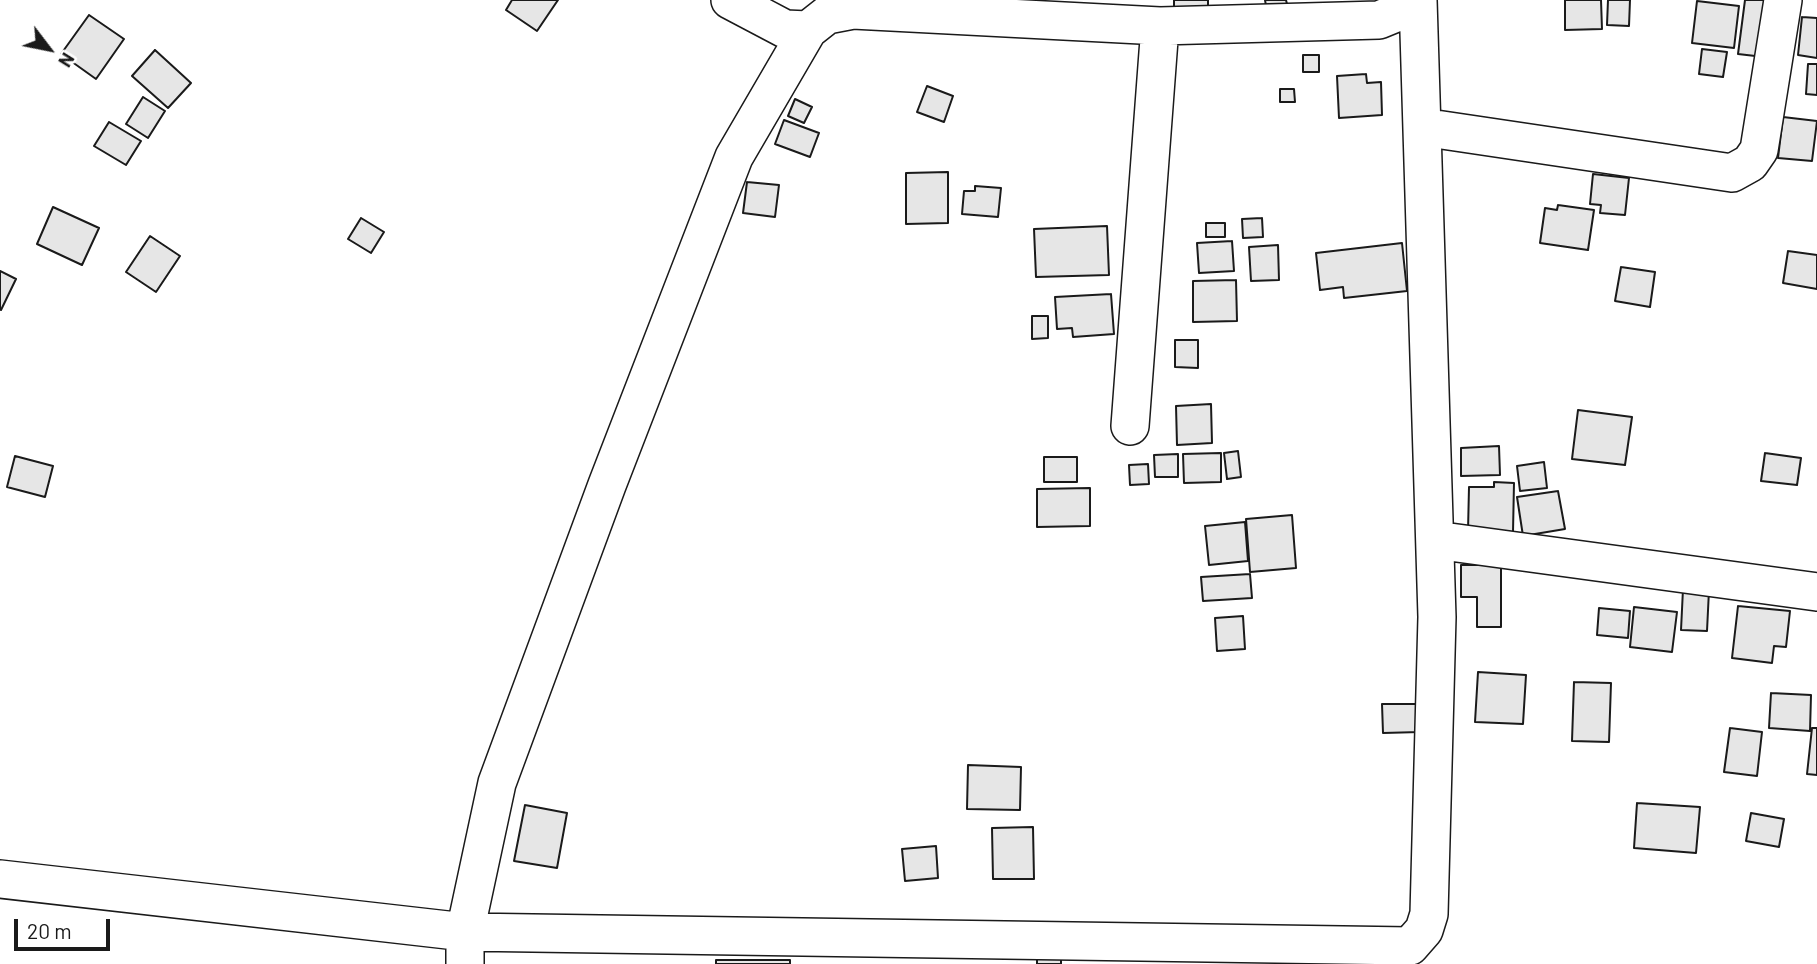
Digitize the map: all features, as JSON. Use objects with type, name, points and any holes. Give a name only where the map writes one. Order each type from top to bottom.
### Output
[{"type":"street","points":[[730,0],[785,29],[808,30]]},
{"type":"street","points":[[1422,127],[1732,173],[1750,163],[1759,150],[1783,0]]},
{"type":"street","points":[[0,879],[465,948],[1410,946],[1424,930],[1429,914],[1437,617],[1418,2],[1379,20],[1160,26],[853,10],[827,15],[808,30],[734,157],[607,485],[497,783],[465,948]]},
{"type":"street","points":[[1130,426],[1160,26]]},
{"type":"street","points":[[1435,540],[1817,592]]},
{"type":"building","points":[[512,0],[558,0],[537,31],[506,10]]},
{"type":"building","points":[[1174,0],[1208,0],[1208,12],[1174,12]]},
{"type":"building","points":[[1265,0],[1286,0],[1288,8],[1267,11]]},
{"type":"building","points":[[1565,0],[1601,0],[1602,29],[1565,30]]},
{"type":"building","points":[[1608,0],[1630,0],[1629,26],[1607,25]]},
{"type":"building","points":[[1745,0],[1771,0],[1764,57],[1738,54]]},
{"type":"building","points":[[1697,1],[1739,6],[1734,48],[1692,43]]},
{"type":"building","points":[[89,15],[124,39],[96,79],[61,54]]},
{"type":"building","points":[[1802,17],[1817,18],[1817,58],[1798,55]]},
{"type":"building","points":[[1702,49],[1727,52],[1723,77],[1699,74]]},
{"type":"building","points":[[155,50],[191,83],[168,108],[132,76]]},
{"type":"building","points":[[1303,55],[1319,55],[1319,72],[1303,72]]},
{"type":"building","points":[[1808,64],[1817,64],[1817,95],[1806,94]]},
{"type":"building","points":[[1366,74],[1367,83],[1381,82],[1382,115],[1339,118],[1337,76]]},
{"type":"building","points":[[927,86],[953,96],[944,122],[917,112]]},
{"type":"building","points":[[1280,89],[1294,89],[1295,102],[1280,102]]},
{"type":"building","points":[[143,97],[165,111],[148,138],[126,124]]},
{"type":"building","points":[[795,99],[812,107],[804,123],[788,116]]},
{"type":"building","points":[[1783,117],[1817,121],[1812,161],[1778,158]]},
{"type":"building","points":[[784,120],[819,133],[810,157],[775,144]]},
{"type":"building","points":[[109,122],[141,141],[126,165],[94,146]]},
{"type":"building","points":[[948,172],[948,223],[906,224],[906,173]]},
{"type":"building","points":[[1593,174],[1629,178],[1625,215],[1600,213],[1601,205],[1590,204]]},
{"type":"building","points":[[747,182],[779,185],[775,217],[743,213]]},
{"type":"building","points":[[975,186],[1001,188],[998,217],[962,214],[964,191],[975,191]]},
{"type":"building","points":[[1558,205],[1594,210],[1588,250],[1540,243],[1545,208],[1557,210]]},
{"type":"building","points":[[53,207],[99,228],[82,265],[37,244]]},
{"type":"building","points":[[361,218],[384,232],[371,253],[348,239]]},
{"type":"building","points":[[1262,218],[1263,237],[1243,238],[1242,219]]},
{"type":"building","points":[[1206,223],[1225,223],[1225,237],[1206,237]]},
{"type":"building","points":[[1107,226],[1109,275],[1036,277],[1034,229]]},
{"type":"building","points":[[150,236],[180,256],[156,292],[126,272]]},
{"type":"building","points":[[1232,241],[1234,271],[1199,273],[1197,243]]},
{"type":"building","points":[[1402,243],[1407,291],[1344,298],[1343,287],[1320,290],[1316,253]]},
{"type":"building","points":[[1278,245],[1279,280],[1251,281],[1249,247]]},
{"type":"building","points":[[1788,251],[1817,255],[1817,289],[1783,283]]},
{"type":"building","points":[[1621,267],[1655,272],[1650,307],[1615,301]]},
{"type":"building","points":[[0,271],[16,279],[1,310],[0,309]]},
{"type":"building","points":[[1236,280],[1237,321],[1193,322],[1193,281]]},
{"type":"building","points":[[1111,294],[1114,334],[1073,337],[1072,328],[1057,329],[1055,297]]},
{"type":"building","points":[[1032,316],[1048,316],[1048,338],[1032,339]]},
{"type":"building","points":[[1175,340],[1198,340],[1198,368],[1175,367]]},
{"type":"building","points":[[1211,404],[1212,443],[1177,445],[1176,406]]},
{"type":"building","points":[[1578,410],[1632,417],[1625,465],[1572,459]]},
{"type":"building","points":[[1499,446],[1500,475],[1461,476],[1461,448]]},
{"type":"building","points":[[1238,451],[1241,477],[1227,479],[1224,453]]},
{"type":"building","points":[[1221,453],[1221,482],[1184,483],[1183,454]]},
{"type":"building","points":[[1765,453],[1801,458],[1797,485],[1761,481]]},
{"type":"building","points":[[1178,454],[1178,477],[1155,477],[1154,455]]},
{"type":"building","points":[[15,456],[53,466],[45,497],[7,487]]},
{"type":"building","points":[[1044,457],[1077,457],[1077,482],[1044,482]]},
{"type":"building","points":[[1544,462],[1547,488],[1520,491],[1517,466]]},
{"type":"building","points":[[1148,464],[1149,484],[1130,485],[1129,465]]},
{"type":"building","points":[[1494,482],[1514,483],[1513,532],[1468,531],[1469,487],[1494,487]]},
{"type":"building","points":[[1090,488],[1090,526],[1037,527],[1037,489]]},
{"type":"building","points":[[1558,491],[1565,529],[1523,536],[1517,497]]},
{"type":"building","points":[[1292,515],[1296,568],[1250,572],[1246,519]]},
{"type":"building","points":[[1245,522],[1248,561],[1209,565],[1205,526]]},
{"type":"building","points":[[1461,565],[1501,565],[1501,627],[1477,627],[1477,597],[1461,597]]},
{"type":"building","points":[[1250,574],[1252,598],[1203,601],[1201,577]]},
{"type":"building","points":[[1683,589],[1709,590],[1707,631],[1681,630]]},
{"type":"building","points":[[1738,606],[1790,611],[1786,647],[1774,646],[1772,663],[1732,658]]},
{"type":"building","points":[[1634,607],[1677,612],[1672,652],[1630,647]]},
{"type":"building","points":[[1599,608],[1630,611],[1628,638],[1597,635]]},
{"type":"building","points":[[1243,616],[1245,649],[1217,651],[1215,618]]},
{"type":"building","points":[[1478,672],[1526,675],[1523,724],[1475,722]]},
{"type":"building","points":[[1574,682],[1611,683],[1609,742],[1572,741]]},
{"type":"building","points":[[1771,693],[1811,695],[1810,731],[1769,728]]},
{"type":"building","points":[[1382,704],[1420,704],[1420,732],[1383,733]]},
{"type":"building","points":[[1730,728],[1762,732],[1757,776],[1724,772]]},
{"type":"building","points":[[1812,728],[1817,728],[1817,775],[1807,774]]},
{"type":"building","points":[[968,765],[1021,767],[1020,810],[967,809]]},
{"type":"building","points":[[1637,803],[1700,807],[1696,853],[1634,848]]},
{"type":"building","points":[[525,805],[567,813],[557,868],[514,861]]},
{"type":"building","points":[[1751,813],[1784,819],[1779,847],[1746,841]]},
{"type":"building","points":[[1033,827],[1034,879],[993,879],[992,828]]},
{"type":"building","points":[[936,846],[938,878],[905,881],[902,849]]},
{"type":"building","points":[[1037,957],[1061,958],[1061,964],[1037,964]]},
{"type":"building","points":[[716,960],[790,960],[790,964],[716,964]]}]
